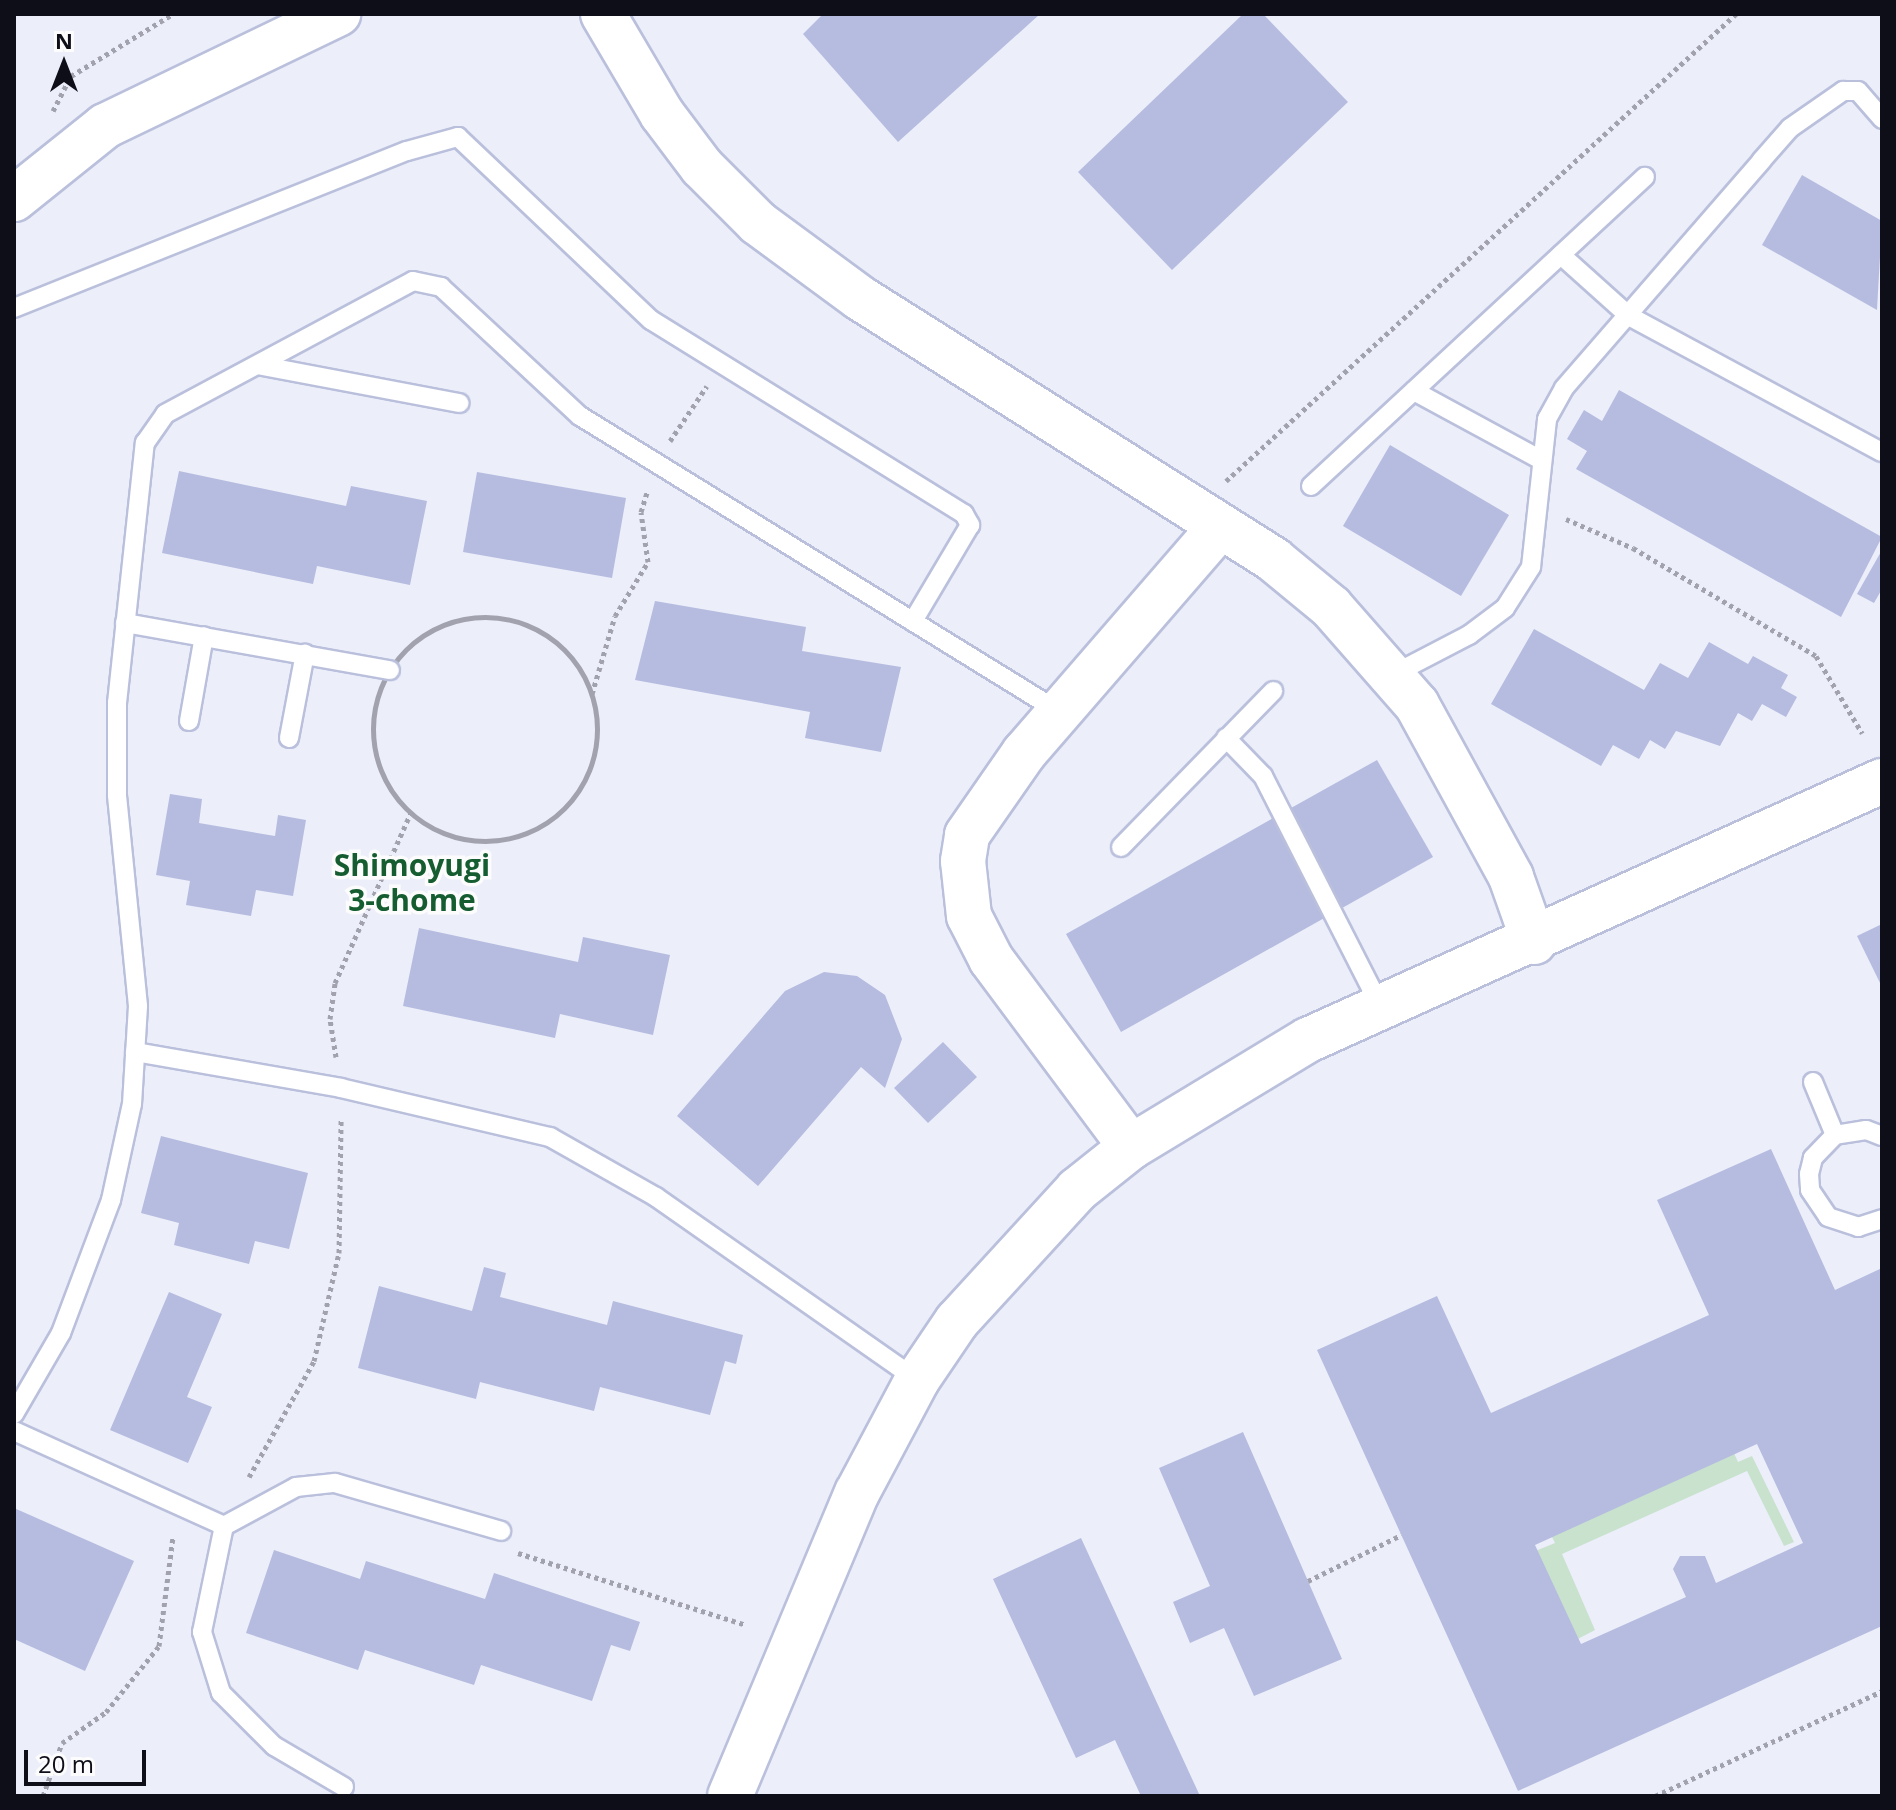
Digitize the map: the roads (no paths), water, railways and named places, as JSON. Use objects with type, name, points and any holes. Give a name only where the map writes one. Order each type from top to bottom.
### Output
[{"type":"street","points":[[14,199],[118,119],[338,14]]},
{"type":"street","points":[[603,14],[662,114],[702,167],[758,223],[823,273],[1220,507],[1314,592],[1394,674],[1511,877],[1534,942]]},
{"type":"street","points":[[1131,1147],[991,959],[962,887],[967,835],[1058,711],[1220,507]]},
{"type":"street","points":[[730,1796],[857,1493],[917,1380],[1020,1247],[1131,1147],[1308,1040],[1534,942],[1882,781]]},
{"type":"lane","points":[[1394,674],[1505,608],[1531,567],[1547,419],[1564,388],[1790,128],[1843,91],[1858,91],[1882,119]]},
{"type":"lane","points":[[14,308],[407,151],[458,137],[592,271],[721,367],[964,514],[970,525],[913,621]]},
{"type":"lane","points":[[1311,486],[1645,177]]},
{"type":"lane","points":[[1561,255],[1629,316],[1882,452]]},
{"type":"lane","points":[[14,1414],[61,1333],[111,1200],[132,1104],[138,1006],[117,795],[125,623],[145,443],[165,414],[413,281],[441,287],[580,416],[1058,711]]},
{"type":"lane","points":[[258,365],[459,403]]},
{"type":"lane","points":[[1414,391],[1541,460]]},
{"type":"lane","points":[[125,623],[390,670]]},
{"type":"lane","points":[[189,721],[204,636]]},
{"type":"lane","points":[[289,738],[305,653]]},
{"type":"lane","points":[[1121,847],[1273,691]]},
{"type":"lane","points":[[1226,738],[1263,776],[1381,1008]]},
{"type":"lane","points":[[135,1052],[341,1088],[512,1125],[592,1158],[917,1380]]},
{"type":"lane","points":[[1813,1082],[1835,1135]]},
{"type":"lane","points":[[1882,1136],[1866,1130],[1835,1135],[1813,1158],[1810,1190],[1817,1204],[1842,1224],[1882,1219]]},
{"type":"lane","points":[[14,1431],[224,1526]]},
{"type":"lane","points":[[344,1787],[274,1746],[221,1693],[202,1632],[224,1526],[285,1491],[335,1483],[501,1531]]},
{"type":"district","name":"Shimoyugi 3-chome","points":[[412,882]]}]
